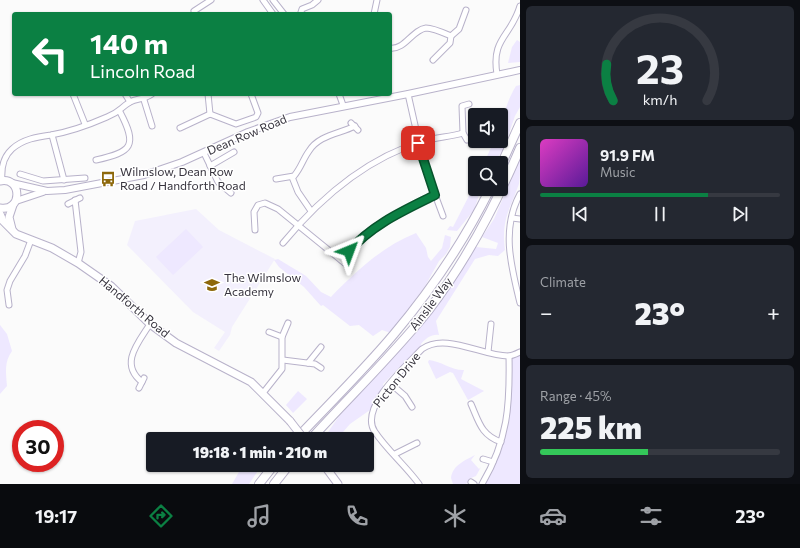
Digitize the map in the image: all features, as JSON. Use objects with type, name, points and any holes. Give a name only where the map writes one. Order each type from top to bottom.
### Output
[{"type":"highway","points":[[505,156],[520,123]]},
{"type":"highway","name":"Ainslie Way","points":[[318,432],[403,341],[445,288],[488,217],[520,148]]},
{"type":"highway","name":"Ainslie Way","points":[[303,432],[363,370],[418,304],[449,261],[486,196]]},
{"type":"highway","points":[[259,484],[268,472]]},
{"type":"highway","points":[[274,484],[283,472]]},
{"type":"main road","points":[[1,181],[12,183],[18,192],[9,217],[12,230]]},
{"type":"main road","points":[[0,208],[7,208],[14,203]]},
{"type":"main road","name":"Handforth Road","points":[[0,214],[3,222],[12,230],[31,240],[52,248],[78,263],[111,286],[150,324],[176,343],[251,382],[290,421],[299,432]]},
{"type":"main road","points":[[329,472],[338,484]]},
{"type":"street","points":[[194,11],[211,0]]},
{"type":"street","points":[[263,0],[272,12]]},
{"type":"street","points":[[273,0],[282,12]]},
{"type":"street","points":[[301,12],[302,8],[312,5],[318,0]]},
{"type":"street","points":[[374,12],[377,0]]},
{"type":"street","points":[[498,74],[495,53],[501,41],[515,21],[520,6]]},
{"type":"street","points":[[392,48],[397,48],[423,29],[430,29],[449,35],[459,29],[466,10]]},
{"type":"street","points":[[433,60],[450,43],[449,35]]},
{"type":"street","name":"Dean Row Road","points":[[14,203],[46,191],[97,186],[144,176],[204,153],[273,122],[343,105],[408,94],[519,70]]},
{"type":"street","points":[[408,94],[418,143],[443,216]]},
{"type":"street","points":[[74,96],[85,124]]},
{"type":"street","points":[[126,96],[130,102]]},
{"type":"street","points":[[1,181],[3,163],[12,149],[36,136],[52,135],[120,112],[130,102],[144,100],[149,96]]},
{"type":"street","points":[[208,96],[210,114]]},
{"type":"street","points":[[180,128],[210,114],[216,115],[236,124],[256,117],[257,110],[252,96]]},
{"type":"street","points":[[340,96],[343,105]]},
{"type":"street","points":[[144,100],[152,126]]},
{"type":"street","points":[[467,140],[463,133],[462,106],[469,104]]},
{"type":"street","points":[[96,160],[123,152],[130,140],[130,132],[120,112]]},
{"type":"street","points":[[276,179],[292,177],[309,151],[318,142],[333,134],[354,126]]},
{"type":"street","points":[[283,243],[297,226],[330,192],[348,178],[384,157],[418,143],[463,133]]},
{"type":"street","points":[[52,135],[64,180]]},
{"type":"street","points":[[210,166],[234,152]]},
{"type":"street","points":[[204,153],[218,182],[231,193]]},
{"type":"street","points":[[20,174],[43,181],[85,178]]},
{"type":"street","points":[[292,177],[298,192],[311,211]]},
{"type":"street","name":"Dean Row Road","points":[[12,183],[46,191]]},
{"type":"street","points":[[520,194],[512,218],[508,241],[509,256],[520,303]]},
{"type":"street","points":[[341,260],[370,230],[389,218],[435,195]]},
{"type":"street","points":[[68,204],[77,199],[80,252],[78,263]]},
{"type":"street","points":[[255,230],[254,212],[258,204],[265,203],[278,209],[297,226],[347,264]]},
{"type":"street","points":[[512,218],[520,219]]},
{"type":"street","points":[[10,305],[7,290],[10,281],[25,256],[31,240]]},
{"type":"street","points":[[263,393],[279,374],[283,360],[282,337],[288,323]]},
{"type":"street","points":[[139,388],[143,380],[135,376],[130,363],[131,356],[150,324]]},
{"type":"street","points":[[488,352],[491,324]]},
{"type":"street","points":[[269,332],[282,337]]},
{"type":"street","name":"Picton Drive","points":[[419,484],[375,432],[371,418],[374,405],[422,349],[430,344],[442,342],[509,356]]},
{"type":"street","points":[[308,362],[321,347]]},
{"type":"street","points":[[482,484],[500,442],[509,408],[509,356],[520,352]]},
{"type":"street","points":[[283,360],[308,362],[316,364],[321,368]]},
{"type":"street","points":[[391,384],[405,396],[412,407]]},
{"type":"street","points":[[470,404],[485,434],[500,442]]},
{"type":"street","points":[[395,454],[417,443]]},
{"type":"street","points":[[483,459],[492,462]]},
{"type":"shaded area","points":[[517,40],[520,42],[520,62],[508,63],[512,47]]},
{"type":"shaded area","points":[[520,85],[520,107],[515,116],[508,136],[508,108],[506,108],[516,86]]},
{"type":"shaded area","points":[[491,148],[504,148],[499,156],[487,156]]},
{"type":"shaded area","points":[[520,159],[519,184],[505,223],[505,250],[498,256],[489,255],[475,259],[436,321],[439,335],[429,337],[425,340],[421,344],[422,349],[407,365],[400,367],[383,384],[384,392],[370,410],[350,424],[343,432],[328,432],[355,397],[424,323],[476,247],[496,249],[498,243],[482,237],[494,219],[504,196],[508,196],[508,187]]},
{"type":"shaded area","points":[[469,196],[479,196],[474,210],[457,231],[447,230],[450,226],[453,227]]},
{"type":"shaded area","name":"The Wilmslow Academy","points":[[196,209],[219,230],[275,259],[232,327],[230,335],[219,351],[214,348],[225,332],[193,312],[127,245],[135,221]]},
{"type":"shaded area","points":[[186,229],[203,247],[173,275],[156,257]]},
{"type":"shaded area","points":[[416,233],[426,248],[428,257],[431,261],[442,248],[445,235],[451,237],[450,247],[439,261],[424,288],[391,333],[382,330],[373,336],[359,325],[350,326],[323,305],[321,306],[304,287],[279,267],[274,260],[278,259],[306,276],[321,292],[331,297],[370,260],[392,245]]},
{"type":"shaded area","points":[[0,325],[7,334],[12,351],[9,355],[7,363],[7,386],[0,394]]},
{"type":"shaded area","points":[[520,352],[520,484],[482,484],[506,425],[509,356]]},
{"type":"shaded area","points":[[429,360],[456,369],[464,370],[461,379],[484,391],[468,400],[453,373],[450,372],[436,379],[428,362]]},
{"type":"shaded area","points":[[298,391],[307,399],[293,413],[286,405]]},
{"type":"shaded area","points":[[475,455],[471,460],[479,469],[481,467],[476,476],[471,478],[466,484],[453,484],[451,478],[454,470],[467,459]]},
{"type":"shaded area","points":[[239,472],[257,472],[249,484],[232,484]]},
{"type":"place","name":"Wilmslow, Dean Row Road / Handforth Road","points":[[108,179]]},
{"type":"place","name":"The Wilmslow Academy","points":[[212,285]]},
{"type":"route","points":[[349,251],[370,230],[379,224],[435,195],[418,143]]}]
